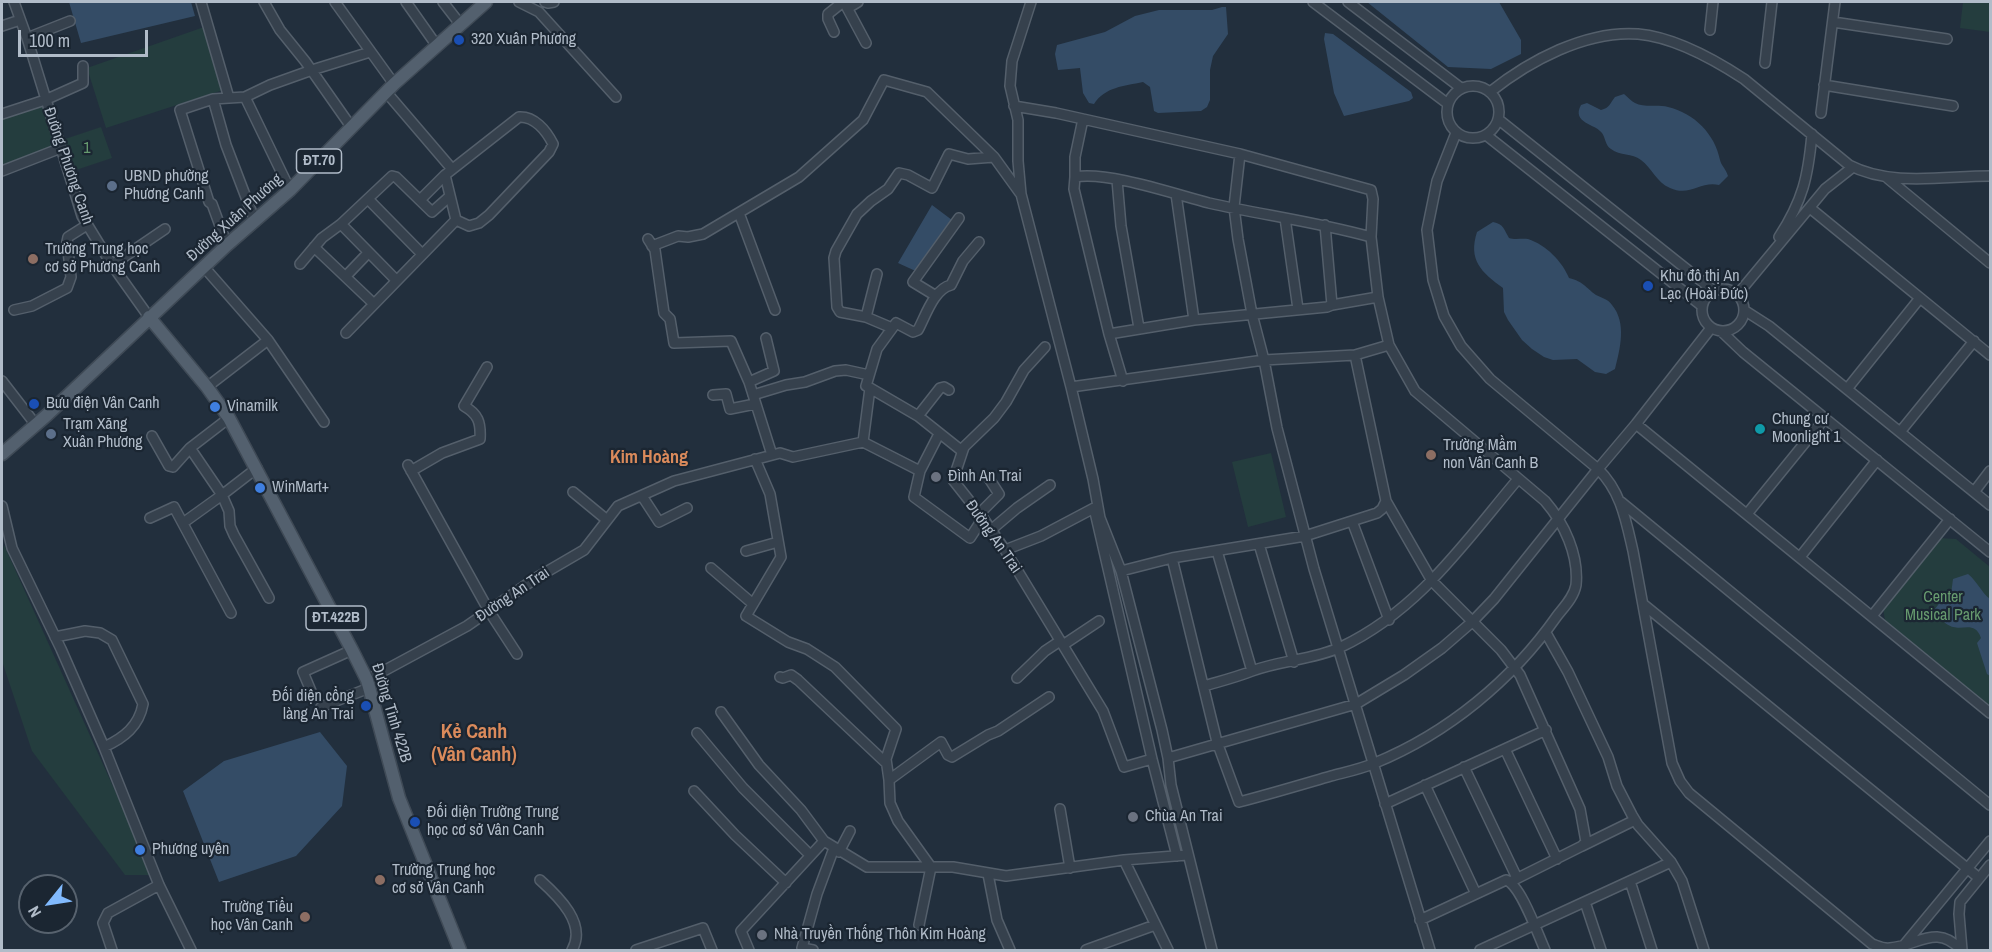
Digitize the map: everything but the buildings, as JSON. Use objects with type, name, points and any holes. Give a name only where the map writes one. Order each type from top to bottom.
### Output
[{"type":"main road","name":"Đường Xuân Phương","points":[[2,454],[36,425],[227,245],[290,190],[391,88],[486,2]]},
{"type":"main road","name":"Đường Tỉnh 422B","points":[[149,317],[207,387],[229,418],[352,650],[368,684],[399,798],[460,951]]},
{"type":"street","name":"Đường Phương Canh","points":[[14,2],[87,225],[149,317]]},
{"type":"street","points":[[201,2],[230,98]]},
{"type":"street","points":[[264,2],[280,30],[312,70],[352,128]]},
{"type":"street","points":[[335,2],[448,172],[450,196],[456,220]]},
{"type":"street","points":[[406,2],[437,46]]},
{"type":"street","points":[[443,2],[460,24]]},
{"type":"street","points":[[519,2],[539,12],[616,97]]},
{"type":"street","points":[[545,2],[554,2]]},
{"type":"street","points":[[834,32],[828,14],[845,4],[858,2]]},
{"type":"street","points":[[1031,2],[1012,61],[1010,86],[1018,120],[1021,194],[1071,387],[1100,518],[1120,571],[1168,758],[1182,856]]},
{"type":"street","points":[[1313,2],[1448,104]]},
{"type":"street","points":[[1348,2],[1461,88]]},
{"type":"street","points":[[1710,30],[1713,2]]},
{"type":"street","points":[[1765,63],[1772,2]]},
{"type":"street","points":[[1821,113],[1835,2]]},
{"type":"street","points":[[845,4],[866,43]]},
{"type":"street","points":[[2,26],[20,20]]},
{"type":"street","points":[[27,38],[70,21]]},
{"type":"street","points":[[1833,22],[1947,39]]},
{"type":"street","points":[[1490,92],[1524,67],[1566,47],[1626,34],[1640,34],[1666,40],[1726,67],[1853,167],[1864,172],[1886,177],[1989,177]]},
{"type":"street","points":[[227,245],[212,204],[209,202],[180,110],[213,99],[246,97],[270,85],[370,52]]},
{"type":"street","points":[[2,114],[45,100],[84,83],[83,66]]},
{"type":"street","points":[[772,455],[750,382],[731,340],[674,343],[670,320],[664,314],[655,249],[650,242],[703,234],[800,177],[857,127],[884,80],[927,92],[994,157],[1021,194]]},
{"type":"street","points":[[1469,85],[1478,86],[1490,92],[1497,102],[1498,119],[1495,127],[1486,135],[1472,139],[1456,133],[1450,126],[1447,118],[1448,104],[1454,93],[1461,88],[1469,85]]},
{"type":"street","points":[[1824,86],[1953,106]]},
{"type":"street","points":[[246,97],[290,190]]},
{"type":"street","points":[[213,99],[226,145],[255,221]]},
{"type":"street","points":[[1014,106],[1240,154],[1371,190],[1373,199],[1371,237],[1378,297],[1389,345],[1418,395],[1545,501],[1559,518],[1570,547],[1576,585],[1569,602],[1546,633],[1515,667],[1488,693],[1445,726],[1402,751],[1373,764],[1239,802],[1217,742],[1172,558]]},
{"type":"street","points":[[420,200],[448,172],[519,117],[527,116],[535,121],[553,144],[549,152],[479,223],[469,226],[456,220]]},
{"type":"street","points":[[1083,119],[1075,157],[1074,189],[1109,334],[1123,381]]},
{"type":"street","points":[[1498,119],[1714,291]]},
{"type":"street","points":[[1456,133],[1437,181],[1427,230],[1429,262],[1444,316],[1461,346],[1490,380],[1598,469],[1616,491],[1629,532],[1672,763],[1680,781],[1689,793],[1872,944],[1887,949],[1933,936],[1955,944],[1961,951]]},
{"type":"street","points":[[1775,247],[1804,191],[1812,134]]},
{"type":"street","points":[[1486,135],[1702,306]]},
{"type":"street","points":[[2,171],[61,148]]},
{"type":"street","points":[[892,328],[866,317],[839,312],[837,307],[834,258],[857,214],[888,189],[898,173],[932,188],[949,154],[968,159],[994,157]]},
{"type":"street","points":[[1240,154],[1234,207],[1251,314],[1264,360],[1277,428],[1305,536],[1430,951]]},
{"type":"street","points":[[1737,295],[1775,247],[1832,182],[1853,167]]},
{"type":"street","points":[[1075,177],[1087,175],[1117,180],[1371,237]]},
{"type":"street","points":[[300,264],[322,238],[341,224],[392,176],[396,177],[432,212],[450,196]]},
{"type":"street","points":[[1886,177],[1990,263]]},
{"type":"street","points":[[1117,180],[1121,226],[1139,328]]},
{"type":"street","points":[[1176,195],[1194,320]]},
{"type":"street","points":[[368,199],[422,254]]},
{"type":"street","points":[[1810,208],[1990,355]]},
{"type":"street","points":[[739,213],[775,310]]},
{"type":"street","points":[[936,296],[913,282],[959,218]]},
{"type":"street","points":[[1285,218],[1298,309]]},
{"type":"street","points":[[346,333],[396,279],[456,220]]},
{"type":"street","points":[[341,224],[396,279]]},
{"type":"street","points":[[14,310],[32,306],[67,288],[71,277],[68,237],[87,225]]},
{"type":"street","points":[[1325,225],[1332,305]]},
{"type":"street","points":[[112,265],[165,230]]},
{"type":"street","points":[[979,242],[963,261],[951,285],[944,286],[936,296],[918,330],[913,332],[896,323],[892,328],[877,350],[866,386],[918,416],[962,451],[994,418],[1024,370],[1045,347]]},
{"type":"street","points":[[314,247],[373,303]]},
{"type":"street","points":[[345,276],[368,253]]},
{"type":"street","points":[[204,267],[268,340],[324,422]]},
{"type":"street","points":[[866,317],[877,274]]},
{"type":"street","points":[[1722,332],[1736,327],[1744,310],[1743,303],[1737,295],[1728,290],[1714,291],[1704,300],[1702,306],[1704,321],[1711,328],[1722,332],[1990,552]]},
{"type":"street","points":[[1109,334],[1194,320],[1327,307],[1378,297]]},
{"type":"street","points":[[1847,389],[1920,298]]},
{"type":"street","points":[[1744,310],[1769,326],[1990,505]]},
{"type":"street","points":[[1168,758],[1217,742],[1356,704],[1404,675],[1442,648],[1494,599],[1711,328]]},
{"type":"street","points":[[750,382],[774,371],[766,338]]},
{"type":"street","points":[[207,387],[268,340]]},
{"type":"street","points":[[1900,432],[1974,341]]},
{"type":"street","points":[[1071,387],[1264,360],[1355,355],[1389,345]]},
{"type":"street","points":[[1355,355],[1386,501],[1432,581],[1515,667],[1528,690],[1580,809],[1586,833],[1586,842],[1582,846]]},
{"type":"street","points":[[488,367],[464,406],[474,412],[480,439],[409,468],[489,611],[517,654]]},
{"type":"street","points":[[713,395],[726,394],[730,409],[786,385],[805,382],[835,371],[846,370],[869,375]]},
{"type":"street","points":[[2,381],[36,425]]},
{"type":"street","points":[[918,416],[940,388],[944,387],[949,390]]},
{"type":"street","points":[[870,388],[863,442],[920,471]]},
{"type":"street","points":[[152,436],[169,466],[173,467],[190,448],[229,418]]},
{"type":"street","points":[[1747,514],[1825,418]]},
{"type":"street","points":[[1636,424],[1990,713]]},
{"type":"street","points":[[939,434],[920,471],[914,497],[970,538],[981,516],[999,494],[990,480]]},
{"type":"street","name":"Đường An Trai","points":[[321,707],[368,684],[467,626],[536,579],[584,550],[618,506],[674,481],[755,459],[780,453],[793,457],[863,442]]},
{"type":"street","points":[[190,448],[222,495],[229,511],[230,526],[234,535],[269,598]]},
{"type":"street","name":"Đường An Trai","points":[[962,451],[953,480],[1005,550],[1103,711],[1124,767],[1152,759]]},
{"type":"street","points":[[755,459],[770,494],[781,557],[746,616],[835,667],[896,729],[886,759],[890,803],[898,821],[931,867],[919,925]]},
{"type":"street","points":[[1800,557],[1877,460]]},
{"type":"street","points":[[183,523],[257,468]]},
{"type":"street","points":[[1974,492],[1990,471]]},
{"type":"street","points":[[1204,686],[1339,648],[1389,620],[1432,581],[1518,478]]},
{"type":"street","points":[[991,530],[1050,485]]},
{"type":"street","points":[[573,492],[607,520]]},
{"type":"street","points":[[642,495],[659,522],[687,508]]},
{"type":"street","points":[[1120,571],[1172,558],[1305,536],[1377,513],[1386,501]]},
{"type":"street","points":[[1620,502],[1990,805]]},
{"type":"street","points":[[2,506],[12,548],[56,637],[104,747],[159,885],[190,951]]},
{"type":"street","points":[[150,518],[174,507],[231,613]]},
{"type":"street","points":[[1005,550],[1041,536],[1094,508],[1152,759],[1212,951]]},
{"type":"street","points":[[1872,616],[1950,519]]},
{"type":"street","points":[[1352,521],[1389,620]]},
{"type":"street","points":[[746,551],[778,542]]},
{"type":"street","points":[[1260,544],[1294,662]]},
{"type":"street","points":[[1217,550],[1252,671]]},
{"type":"street","points":[[711,568],[753,604]]},
{"type":"street","points":[[1643,604],[1979,878]]},
{"type":"street","points":[[1017,678],[1045,651],[1099,621]]},
{"type":"street","points":[[56,637],[85,631],[100,633],[112,640],[143,704],[141,714],[126,735],[104,747]]},
{"type":"street","points":[[1546,633],[1568,672],[1608,757],[1617,786],[1635,820],[1671,862],[1682,881],[1704,951]]},
{"type":"street","points":[[311,691],[303,672],[352,650]]},
{"type":"street","points":[[780,677],[791,675],[798,680],[886,764]]},
{"type":"street","points":[[889,780],[940,742],[948,755],[952,757],[998,731],[1049,697]]},
{"type":"street","points":[[721,712],[759,765],[801,810],[824,841],[867,867],[952,867],[1006,876],[1124,860],[1182,856]]},
{"type":"street","points":[[1385,804],[1546,730]]},
{"type":"street","points":[[697,733],[743,788],[810,855]]},
{"type":"street","points":[[1505,749],[1557,859]]},
{"type":"street","points":[[1464,768],[1545,951]]},
{"type":"street","points":[[1425,785],[1476,894]]},
{"type":"street","points":[[693,791],[786,883]]},
{"type":"street","points":[[1060,809],[1070,868]]},
{"type":"street","points":[[1420,920],[1501,882],[1514,880],[1635,820]]},
{"type":"street","points":[[813,951],[802,948],[818,894],[836,850],[850,831]]},
{"type":"street","points":[[748,951],[741,931],[824,841]]},
{"type":"street","points":[[1903,946],[1990,841]]},
{"type":"street","points":[[1124,860],[1168,951]]},
{"type":"street","points":[[1480,951],[1671,862]]},
{"type":"street","points":[[1961,951],[1960,902],[1990,865]]},
{"type":"street","points":[[988,874],[997,920],[1011,951]]},
{"type":"street","points":[[540,880],[552,891],[575,922],[578,934],[572,951]]},
{"type":"street","points":[[1630,880],[1652,951]]},
{"type":"street","points":[[112,951],[103,923],[108,914],[159,885]]},
{"type":"street","points":[[1585,902],[1601,951]]},
{"type":"street","points":[[1086,951],[1155,924]]},
{"type":"street","points":[[636,951],[703,928],[712,951]]},
{"type":"green space","points":[[1963,2],[1990,2],[1990,32],[1960,28]]},
{"type":"green space","points":[[204,27],[223,90],[106,128],[87,68]]},
{"type":"green space","points":[[43,103],[59,147],[2,168],[2,118]]},
{"type":"green space","name":"1","points":[[101,127],[112,158],[73,171],[62,140]]},
{"type":"green space","points":[[1271,453],[1286,517],[1248,527],[1232,462]]},
{"type":"green space","name":"Center Musical Park","points":[[1939,538],[1956,539],[1990,567],[1990,706],[1885,621],[1883,607]]},
{"type":"green space","points":[[4,545],[153,875],[125,875],[32,751],[2,661]]},
{"type":"water","points":[[69,2],[191,2],[195,16],[81,43]]},
{"type":"water","points":[[1367,2],[1499,2],[1521,40],[1521,54],[1491,69],[1448,67]]},
{"type":"water","points":[[1226,7],[1228,34],[1213,56],[1210,70],[1210,100],[1207,107],[1201,111],[1158,113],[1154,111],[1150,87],[1143,82],[1116,88],[1098,98],[1094,104],[1089,103],[1083,93],[1080,68],[1058,70],[1055,54],[1057,45],[1105,32],[1135,16],[1159,10],[1212,10]]},
{"type":"water","points":[[1325,33],[1333,34],[1411,92],[1413,98],[1409,101],[1344,116],[1334,93],[1324,39]]},
{"type":"water","points":[[1624,94],[1639,104],[1668,107],[1695,120],[1708,133],[1728,176],[1719,185],[1712,184],[1689,190],[1677,190],[1661,182],[1645,163],[1634,156],[1611,149],[1602,133],[1582,119],[1579,111],[1581,105],[1587,103],[1601,110],[1604,109],[1615,97]]},
{"type":"water","points":[[932,205],[956,223],[920,273],[898,263]]},
{"type":"water","points":[[1493,222],[1502,226],[1509,238],[1528,239],[1547,249],[1558,260],[1569,278],[1581,283],[1610,303],[1617,312],[1621,328],[1615,369],[1606,374],[1595,372],[1577,359],[1553,360],[1544,357],[1522,340],[1504,312],[1503,288],[1483,271],[1475,258],[1477,232]]},
{"type":"water","points":[[1968,574],[1990,599],[1990,676],[1987,674],[1977,643],[1981,638],[1977,631],[1973,628],[1949,625],[1942,620],[1935,609],[1951,594],[1953,579]]},
{"type":"water","points":[[320,732],[347,766],[342,806],[296,856],[219,882],[183,791],[224,761]]},
{"type":"place","name":"320 Xuân Phương","points":[[459,40]]},
{"type":"place","name":"UBND phường Phương Canh","points":[[112,186]]},
{"type":"place","name":"Trường Trung học cơ sở Phương Canh","points":[[33,259]]},
{"type":"place","name":"Khu đô thị An Lạc (Hoài Đức)","points":[[1648,286]]},
{"type":"place","name":"Bưu điện Vân Canh","points":[[34,404]]},
{"type":"place","name":"Vinamilk","points":[[215,407]]},
{"type":"place","name":"Chung cư Moonlight 1","points":[[1760,429]]},
{"type":"place","name":"Trạm Xăng Xuân Phương","points":[[51,434]]},
{"type":"place","name":"Trường Mầm non Vân Canh B","points":[[1431,455]]},
{"type":"place","name":"Đình An Trai","points":[[936,477]]},
{"type":"place","name":"WinMart+","points":[[260,488]]},
{"type":"place","name":"Đối diện cổng làng An Trai","points":[[366,706]]},
{"type":"place","name":"Chùa An Trai","points":[[1133,817]]},
{"type":"place","name":"Đối diện Trường Trung học cơ sở Vân Canh","points":[[415,822]]},
{"type":"place","name":"Phương uyên","points":[[140,850]]},
{"type":"place","name":"Trường Trung học cơ sở Vân Canh","points":[[380,880]]},
{"type":"place","name":"Trường Tiểu học Vân Canh","points":[[305,917]]},
{"type":"place","name":"Nhà Truyền Thống Thôn Kim Hoàng","points":[[762,935]]},
{"type":"district","name":"Kim Hoàng","points":[[649,458]]},
{"type":"district","name":"Kẻ Canh (Vân Canh)","points":[[474,744]]}]
